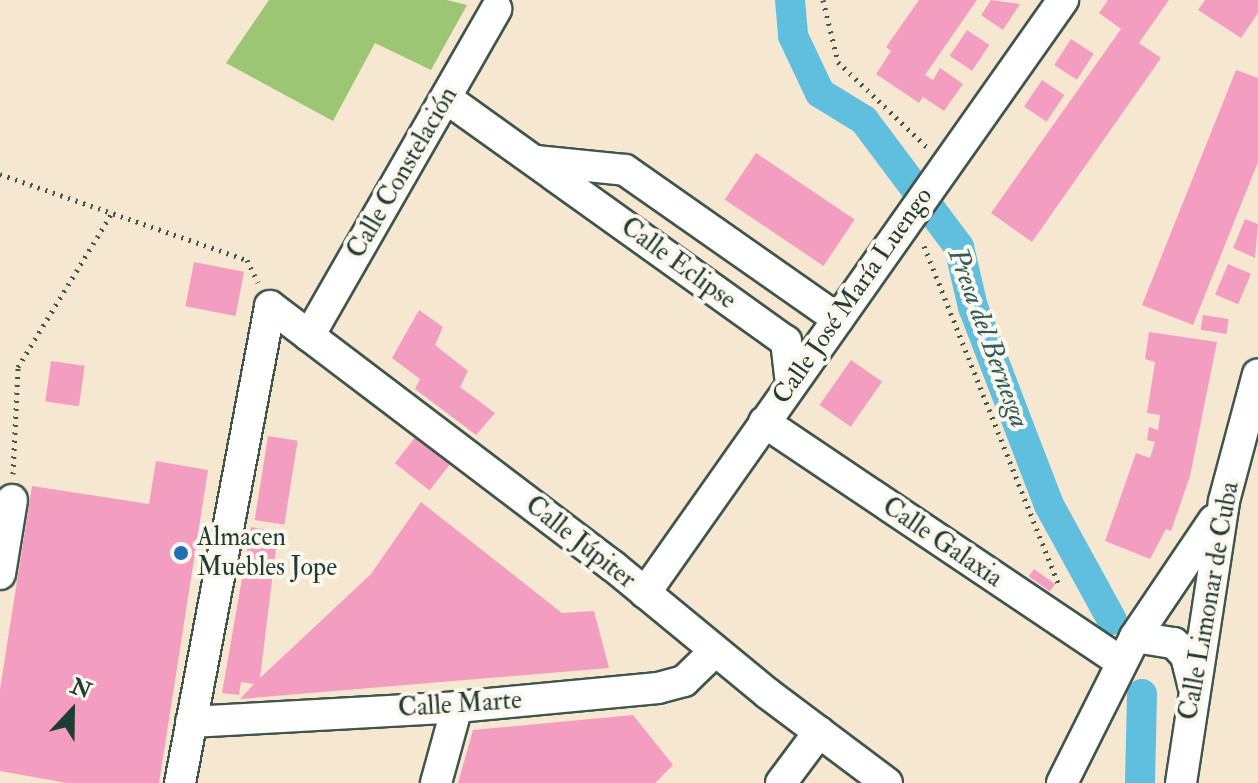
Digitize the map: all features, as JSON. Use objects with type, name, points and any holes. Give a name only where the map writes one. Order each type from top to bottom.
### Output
[{"type":"street","name":"Calle José María Luengo","points":[[645,593],[838,319],[913,225],[940,172],[1063,0]]},
{"type":"street","name":"Calle Constelación","points":[[309,336],[496,9]]},
{"type":"street","name":"Calle Eclipse","points":[[446,98],[786,341],[791,384]]},
{"type":"street","name":"Calle Eclipse","points":[[535,161],[625,170],[838,319]]},
{"type":"street","name":"Calle Júpiter","points":[[270,306],[887,783]]},
{"type":"street","points":[[180,783],[270,306]]},
{"type":"street","name":"Calle Limonar de Cuba","points":[[1181,783],[1224,501],[1258,374]]},
{"type":"street","name":"Calle Galaxia","points":[[764,422],[1128,649]]},
{"type":"street","points":[[0,574],[12,500]]},
{"type":"street","points":[[1062,783],[1128,649],[1191,560],[1224,501]]},
{"type":"street","points":[[1128,649],[1174,643],[1186,656],[1194,691]]},
{"type":"street","name":"Calle Marte","points":[[191,722],[457,707],[658,688],[684,681],[715,651]]},
{"type":"street","points":[[436,783],[457,707]]},
{"type":"street","points":[[781,783],[819,732]]},
{"type":"path","points":[[823,0],[838,62],[880,108],[923,138]]},
{"type":"path","points":[[0,174],[114,210],[247,260],[270,306]]},
{"type":"path","points":[[12,500],[18,367],[114,210]]},
{"type":"path","points":[[913,225],[1063,595]]},
{"type":"green space","points":[[269,0],[447,0],[467,5],[431,70],[375,43],[333,121],[226,63]]},
{"type":"building","points":[[919,0],[977,0],[925,75],[933,80],[940,68],[963,84],[944,111],[923,97],[919,103],[876,74],[891,51],[886,47]]},
{"type":"building","points":[[991,0],[1020,4],[1003,30],[981,15]]},
{"type":"building","points":[[1108,0],[1169,0],[1139,43],[1161,58],[1032,242],[991,213],[1121,29],[1099,13]]},
{"type":"building","points":[[1205,0],[1258,0],[1258,13],[1241,38],[1198,10]]},
{"type":"building","points":[[967,30],[989,45],[972,71],[950,56]]},
{"type":"building","points":[[1071,39],[1094,54],[1077,80],[1054,65]]},
{"type":"building","points":[[1236,70],[1258,78],[1258,162],[1193,325],[1142,305]]},
{"type":"building","points":[[1042,80],[1064,95],[1046,122],[1024,107]]},
{"type":"building","points":[[756,153],[855,220],[823,266],[725,199]]},
{"type":"building","points":[[1245,219],[1258,224],[1255,258],[1233,248]]},
{"type":"building","points":[[194,262],[244,272],[235,316],[185,306]]},
{"type":"building","points":[[1228,264],[1251,274],[1238,304],[1215,294]]},
{"type":"building","points":[[419,310],[443,327],[435,345],[468,371],[460,387],[495,413],[476,435],[415,389],[420,379],[392,358]]},
{"type":"building","points":[[1203,315],[1229,319],[1226,334],[1201,330]]},
{"type":"building","points":[[1149,332],[1217,342],[1190,476],[1171,531],[1166,529],[1150,559],[1105,541],[1136,453],[1150,458],[1155,442],[1147,440],[1149,427],[1158,430],[1160,415],[1147,413],[1155,362],[1145,359]]},
{"type":"building","points":[[851,360],[882,382],[851,427],[819,405]]},
{"type":"building","points":[[51,361],[85,366],[79,406],[45,402]]},
{"type":"building","points":[[417,435],[452,462],[430,490],[395,463]]},
{"type":"building","points":[[268,436],[298,441],[284,525],[255,520]]},
{"type":"building","points":[[156,461],[208,470],[159,783],[67,783],[0,771],[0,689],[32,486],[149,504]]},
{"type":"building","points":[[421,502],[562,613],[594,611],[609,668],[240,699],[254,684],[241,682],[239,695],[222,693],[251,527],[278,532],[260,678],[371,574]]},
{"type":"building","points":[[1034,569],[1055,584],[1050,592],[1029,576]]},
{"type":"building","points":[[633,715],[673,765],[655,783],[458,783],[473,730]]},
{"type":"waterway","name":"Presa del Bernesga","points":[[790,0],[793,36],[820,93],[864,120],[959,247],[973,307],[1049,505],[1112,620]]},
{"type":"waterway","name":"Presa del Bernesga","points":[[1140,783],[1142,694]]},
{"type":"place","name":"Almacen Muebles Jope","points":[[181,553]]}]
